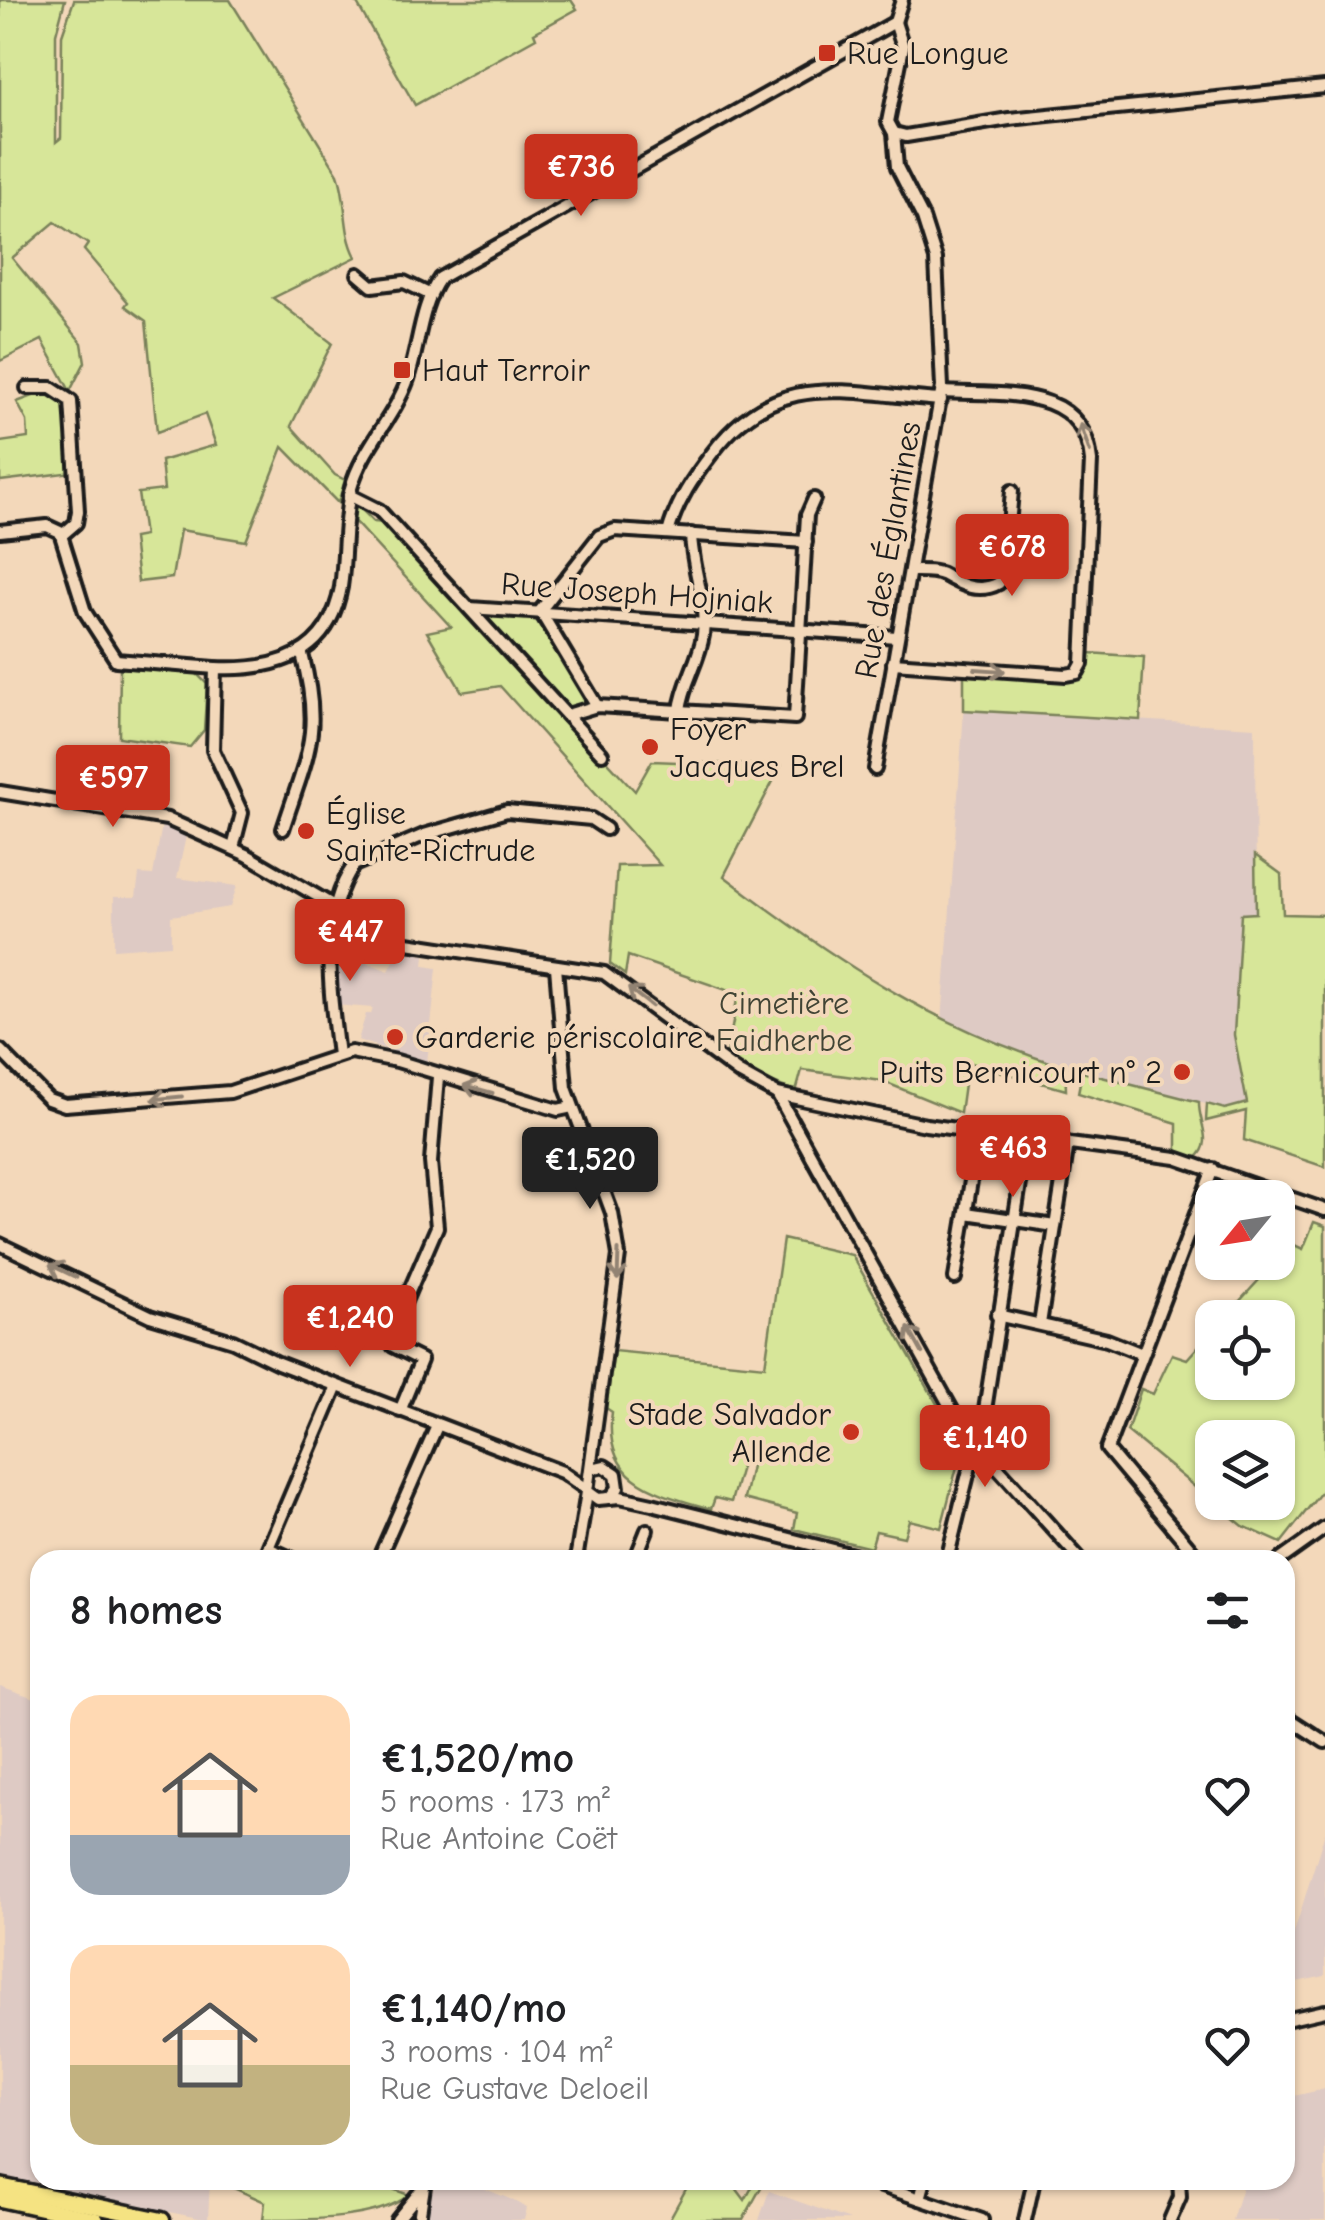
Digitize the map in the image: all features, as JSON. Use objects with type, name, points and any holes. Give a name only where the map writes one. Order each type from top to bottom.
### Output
[{"type":"main road","points":[[0,2186],[162,2220]]},
{"type":"main road","points":[[0,2199],[96,2220]]},
{"type":"street","points":[[0,531],[50,526],[62,535],[85,612],[116,660],[244,668],[302,654],[328,619],[339,594],[350,495],[360,465],[407,382],[430,295],[440,278],[460,263],[895,22],[902,0]]},
{"type":"street","name":"Rue des Églantines","points":[[875,769],[941,396],[938,267],[927,228],[897,168],[894,133],[888,118],[903,42],[895,22]]},
{"type":"street","points":[[894,133],[906,136],[1009,119],[1325,87]]},
{"type":"street","points":[[358,274],[372,286],[404,282],[430,295]]},
{"type":"street","points":[[27,388],[51,388],[71,401],[77,521],[62,535]]},
{"type":"street","points":[[668,533],[689,484],[735,425],[764,404],[808,392],[1043,399],[1068,410],[1083,428],[1091,461],[1082,664],[1070,675],[893,663]]},
{"type":"street","points":[[910,570],[940,573],[960,586],[990,588],[999,583],[1004,571],[1012,491]]},
{"type":"street","points":[[350,495],[379,510],[602,754]]},
{"type":"street","points":[[567,715],[597,706],[795,718],[808,511],[814,499]]},
{"type":"street","points":[[597,706],[540,611],[603,534],[668,533],[806,542]]},
{"type":"street","points":[[680,710],[684,683],[701,646],[704,622],[692,564],[691,534]]},
{"type":"street","name":"Rue Joseph Hojniak","points":[[470,608],[897,638]]},
{"type":"street","points":[[283,830],[315,727],[312,692],[302,654]]},
{"type":"street","points":[[214,668],[213,750],[242,813],[233,848]]},
{"type":"street","points":[[0,792],[154,815],[233,848],[394,941],[589,969],[617,980],[740,1074],[776,1094],[979,1132],[1169,1156],[1325,1210]]},
{"type":"street","points":[[338,1054],[329,972],[338,911],[352,868],[424,835],[507,811],[591,818],[606,829]]},
{"type":"street","points":[[556,966],[564,1082],[612,1213],[619,1255],[577,1550]]},
{"type":"street","points":[[0,1050],[48,1098],[64,1106],[230,1092],[307,1070],[338,1054],[377,1056],[558,1110],[572,1107]]},
{"type":"street","points":[[400,1411],[421,1360],[393,1346],[390,1336],[437,1227],[430,1162],[438,1077]]},
{"type":"street","points":[[776,1094],[962,1425],[972,1453],[949,1550]]},
{"type":"street","points":[[955,1278],[979,1132]]},
{"type":"street","points":[[962,1425],[976,1424],[984,1413],[1027,1138]]},
{"type":"street","points":[[1040,1324],[1068,1144]]},
{"type":"street","points":[[1191,1550],[1108,1452],[1214,1169]]},
{"type":"street","points":[[966,1213],[1055,1226]]},
{"type":"street","points":[[0,1244],[172,1325],[233,1340],[337,1386],[562,1472],[586,1490],[607,1499],[652,1504],[834,1550]]},
{"type":"street","points":[[997,1315],[1116,1342],[1142,1354]]},
{"type":"street","points":[[272,1550],[268,1548],[337,1386]]},
{"type":"street","points":[[382,1550],[437,1426]]},
{"type":"street","points":[[972,1453],[988,1456],[1072,1550]]},
{"type":"street","points":[[562,1472],[606,1466],[628,1492],[652,1504]]},
{"type":"street","points":[[580,1531],[618,1480]]},
{"type":"street","points":[[1294,1550],[1325,1528]]},
{"type":"street","points":[[639,1550],[647,1530]]},
{"type":"street","points":[[1295,1722],[1325,1742]]},
{"type":"street","points":[[1295,2018],[1325,2010]]},
{"type":"street","points":[[397,2220],[420,2190]]},
{"type":"street","points":[[419,2220],[423,2190]]},
{"type":"street","points":[[893,2190],[982,2220]]},
{"type":"street","points":[[920,2199],[922,2190]]},
{"type":"street","points":[[1024,2220],[1032,2190]]},
{"type":"street","points":[[1170,2220],[1179,2190]]},
{"type":"shaded area","points":[[964,710],[1255,727],[1256,914],[1241,914],[1234,1035],[1247,1103],[1225,1109],[1077,1071],[996,1046],[942,1022]]},
{"type":"shaded area","points":[[162,825],[186,836],[177,878],[237,886],[230,907],[171,916],[171,945],[114,949],[114,897],[136,897],[139,874],[153,875]]},
{"type":"shaded area","points":[[399,951],[425,955],[424,966],[437,968],[427,1063],[358,1040],[366,1014],[371,1014],[373,1008],[335,1005],[334,971],[347,966],[347,955],[389,971]]},
{"type":"shaded area","points":[[0,1687],[30,1698],[30,2183],[0,2177]]},
{"type":"shaded area","points":[[1325,1832],[1325,1976],[1295,1982],[1295,1930]]},
{"type":"shaded area","points":[[1325,2089],[1325,2220],[1232,2220],[1241,2190],[1295,2190],[1295,2096]]},
{"type":"shaded area","points":[[63,2190],[210,2190],[208,2220]]},
{"type":"shaded area","points":[[433,2190],[488,2190],[527,2208],[524,2220],[426,2220]]},
{"type":"shaded area","points":[[769,2191],[850,2220],[759,2220]]},
{"type":"green space","points":[[0,0],[65,0],[56,34],[56,142],[61,138],[62,35],[74,0],[230,0],[341,184],[356,257],[273,298],[332,343],[291,426],[335,475],[345,480],[338,503],[283,447],[246,541],[180,530],[172,578],[138,582],[133,538],[144,536],[138,493],[164,490],[161,461],[216,445],[205,414],[157,432],[146,321],[125,306],[128,302],[84,250],[88,244],[55,222],[12,258],[82,343],[85,362],[70,391],[42,340],[0,361]]},
{"type":"green space","points":[[355,0],[571,0],[577,9],[534,33],[536,38],[415,105]]},
{"type":"green space","points":[[53,393],[67,404],[73,472],[0,481],[0,442],[28,438],[27,421],[17,402]]},
{"type":"green space","name":"Cimetière Faidherbe","points":[[356,504],[374,522],[386,523],[635,791],[652,761],[781,766],[724,876],[886,988],[971,1032],[1065,1067],[1066,1090],[967,1062],[960,1113],[882,1081],[802,1070],[796,1092],[763,1079],[727,1055],[738,994],[628,956],[625,975],[610,964],[617,866],[660,865],[500,686],[462,692],[427,632],[451,627],[354,521]]},
{"type":"green space","points":[[489,614],[539,618],[590,703],[568,711],[486,620]]},
{"type":"green space","points":[[1089,653],[1144,657],[1140,720],[964,710],[964,675],[1072,681],[1085,675]]},
{"type":"green space","points":[[120,668],[196,673],[207,684],[204,730],[190,747],[119,737]]},
{"type":"green space","points":[[1255,855],[1281,874],[1283,914],[1325,915],[1325,1167],[1244,1140],[1246,1111],[1206,1121],[1207,1104],[1225,1109],[1247,1103],[1234,1035],[1241,914],[1256,913]]},
{"type":"green space","points":[[1082,1072],[1199,1102],[1205,1139],[1202,1152],[1196,1158],[1177,1153],[1177,1123],[1078,1093]]},
{"type":"green space","points":[[1314,1222],[1325,1226],[1325,1487],[1281,1543],[1236,1520],[1295,1520],[1295,1420],[1195,1420],[1195,1487],[1127,1431],[1141,1389],[1153,1394],[1172,1354],[1187,1359],[1195,1350],[1195,1400],[1295,1400],[1295,1300],[1241,1300],[1259,1280],[1295,1280],[1295,1245],[1303,1249]]},
{"type":"green space","points":[[783,1239],[852,1255],[957,1439],[960,1455],[941,1528],[909,1520],[904,1537],[876,1531],[871,1548],[794,1529],[797,1513],[744,1499],[752,1461],[743,1460],[731,1502],[715,1498],[711,1509],[653,1490],[624,1469],[611,1436],[612,1412],[606,1408],[614,1351],[765,1366]]},
{"type":"green space","points":[[238,2190],[395,2190],[409,2195],[361,2214],[321,2219],[263,2220],[265,2202]]},
{"type":"green space","points":[[686,2190],[738,2190],[745,2200],[750,2190],[760,2190],[743,2220],[669,2220]]},
{"type":"place","name":"Rue Longue","points":[[827,53]]},
{"type":"place","name":"Haut Terroir","points":[[402,370]]},
{"type":"place","name":"Foyer Jacques Brel","points":[[650,747]]},
{"type":"place","name":"Église Sainte-Rictrude","points":[[306,831]]},
{"type":"place","name":"Garderie périscolaire","points":[[395,1037]]},
{"type":"place","name":"Puits Bernicourt n° 2","points":[[1182,1072]]},
{"type":"place","name":"Stade Salvador Allende","points":[[851,1432]]}]
